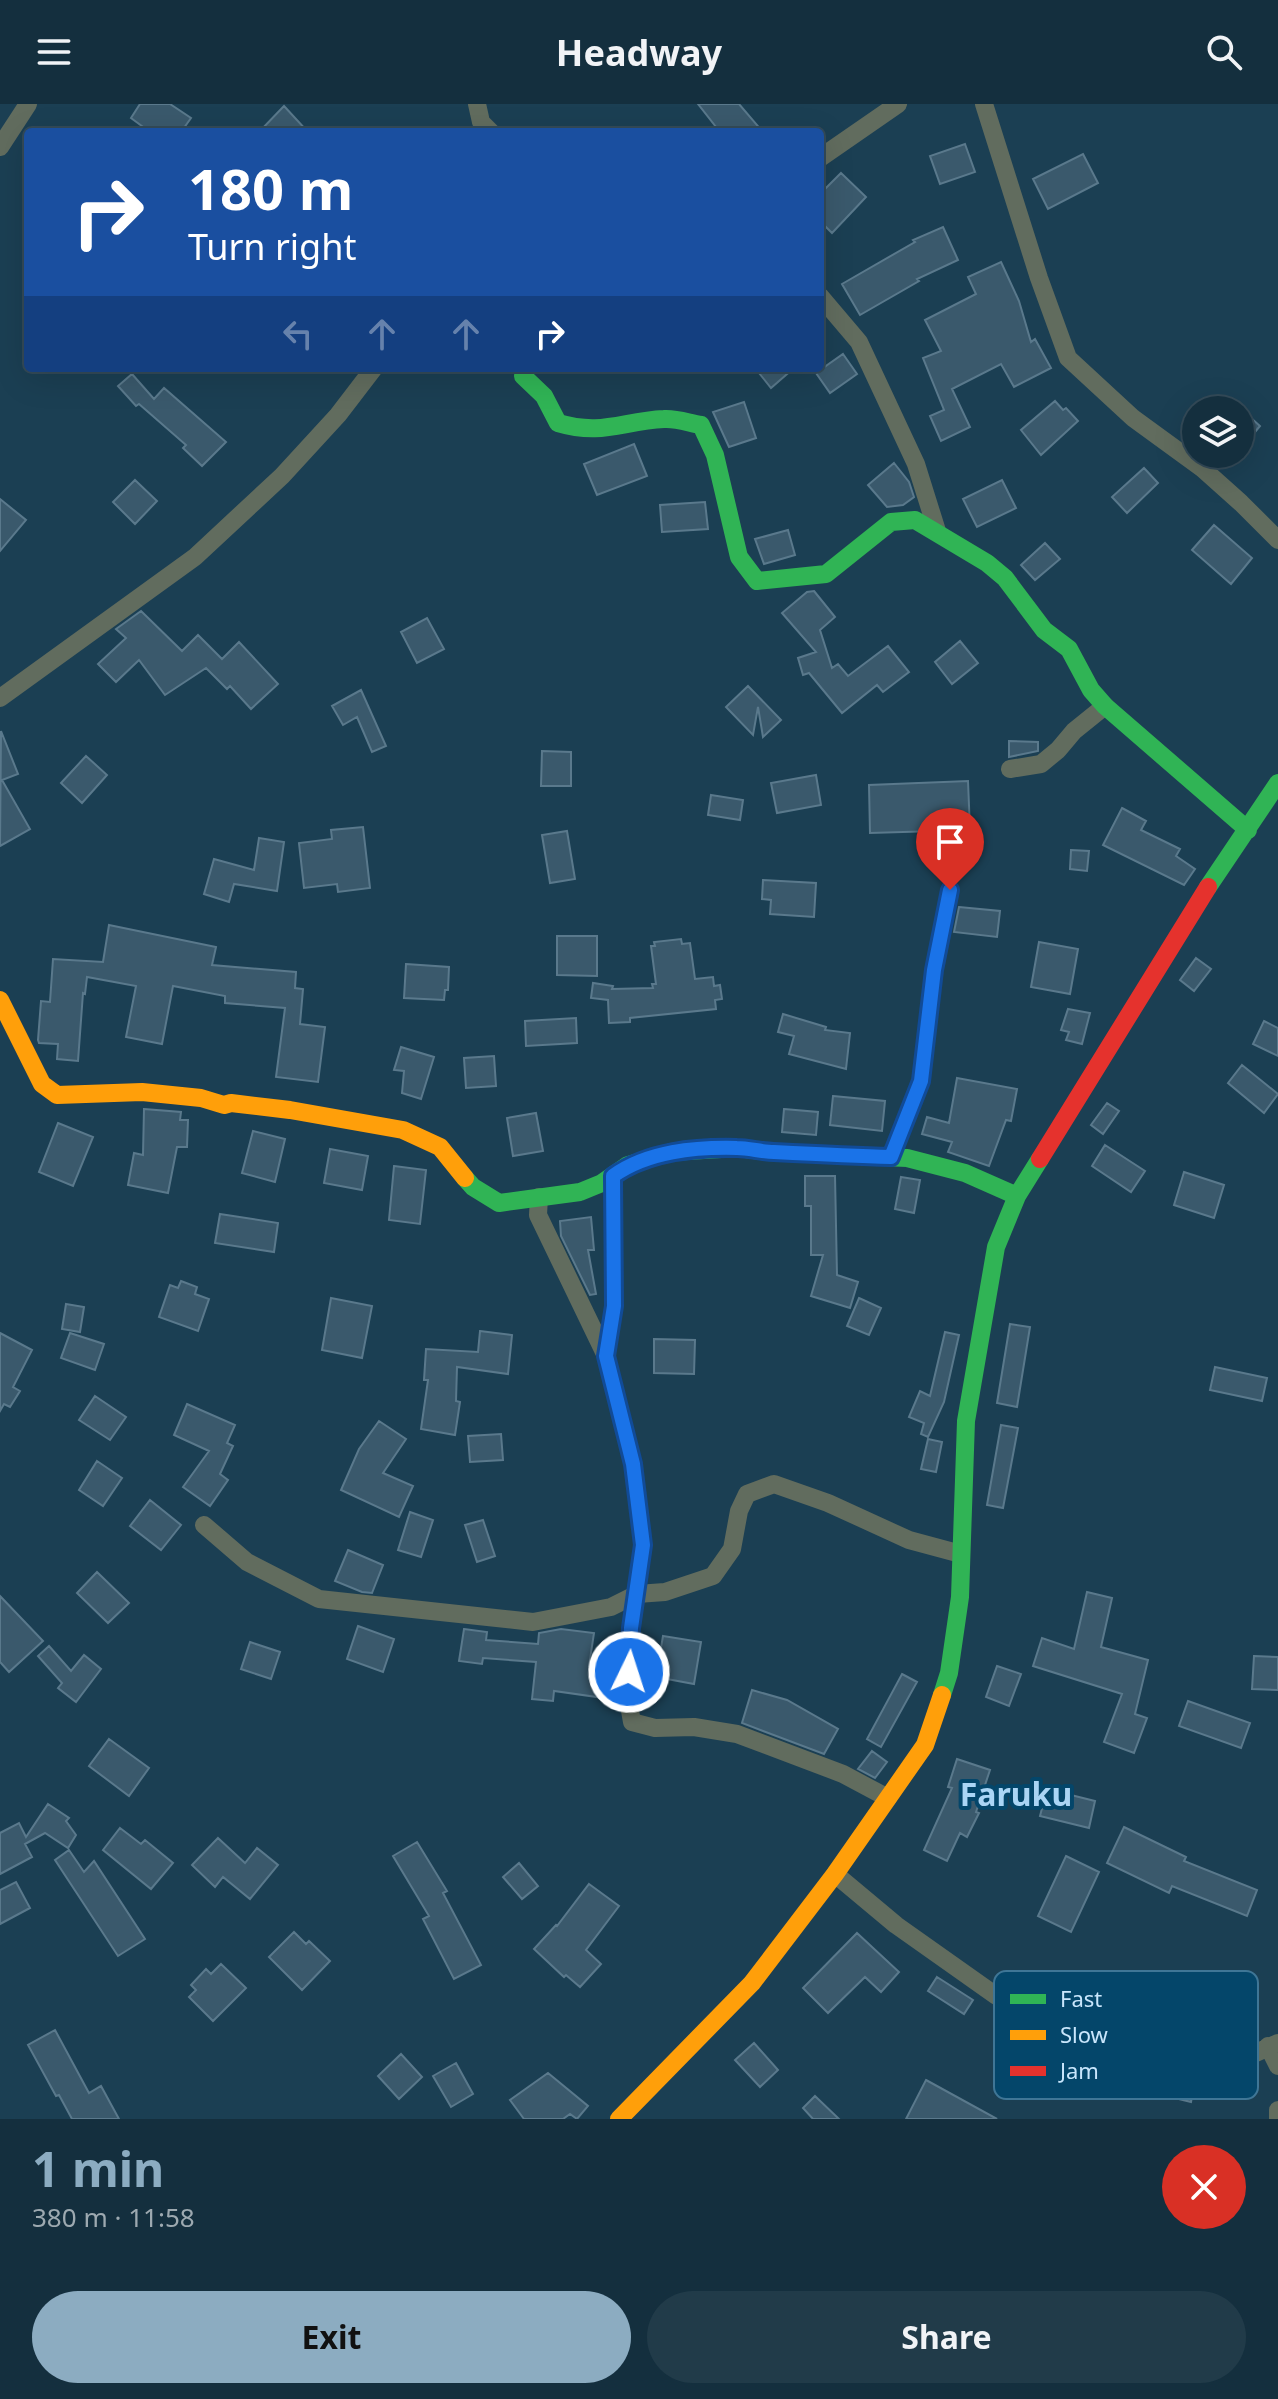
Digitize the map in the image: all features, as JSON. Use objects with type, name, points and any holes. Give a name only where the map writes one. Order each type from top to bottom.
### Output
[{"type":"street","points":[[0,147],[28,104]]},
{"type":"street","points":[[477,104],[481,122],[487,128]]},
{"type":"street","points":[[824,155],[898,104]]},
{"type":"street","points":[[984,104],[1039,278],[1068,358],[1133,418],[1203,469],[1278,540]]},
{"type":"street","points":[[824,301],[859,342],[916,464],[937,531]]},
{"type":"street","points":[[0,698],[195,557],[282,476],[338,415],[371,372]]},
{"type":"street","points":[[523,376],[544,396],[558,423],[579,430],[596,432],[666,419],[701,425],[715,455],[739,557],[757,581],[826,574],[891,522],[915,520],[937,531],[1005,578],[1044,630],[1069,649],[1091,690],[1105,706],[1248,830]]},
{"type":"street","points":[[1010,769],[1041,764],[1105,706]]},
{"type":"street","points":[[619,2119],[752,1983],[835,1874],[925,1745],[949,1673],[960,1597],[966,1421],[996,1247],[1017,1196],[1193,910],[1278,783]]},
{"type":"street","points":[[891,1157],[921,1081],[934,970],[950,890]]},
{"type":"street","points":[[0,1000],[42,1084],[57,1095],[142,1092],[201,1098],[224,1105],[231,1103],[290,1110],[403,1130],[440,1147],[473,1187],[499,1203],[580,1192],[651,1156],[725,1148],[907,1158],[965,1173],[1017,1196]]},
{"type":"street","points":[[606,1356],[614,1306],[613,1176]]},
{"type":"street","points":[[539,1197],[538,1215],[606,1356],[633,1464],[643,1545],[631,1628],[627,1694],[632,1722],[655,1728],[694,1727],[737,1734],[843,1774],[888,1798]]},
{"type":"street","points":[[204,1525],[247,1562],[319,1599],[533,1622],[611,1607],[637,1594],[665,1592],[713,1576],[732,1549],[739,1511],[747,1494],[774,1484],[828,1503],[909,1540],[961,1554]]},
{"type":"street","points":[[835,1874],[896,1925],[994,1994]]},
{"type":"street","points":[[1273,2045],[1278,2066]]},
{"type":"street","points":[[1278,2110],[1278,2119]]},
{"type":"building","points":[[140,104],[170,104],[191,118],[184,128],[145,128],[131,118]]},
{"type":"building","points":[[698,104],[739,104],[760,128],[717,128]]},
{"type":"building","points":[[284,106],[304,128],[263,128]]},
{"type":"building","points":[[965,144],[975,172],[940,184],[930,156]]},
{"type":"building","points":[[1083,154],[1098,183],[1048,209],[1033,179]]},
{"type":"building","points":[[841,173],[866,197],[832,233],[824,225],[824,190]]},
{"type":"building","points":[[943,227],[958,260],[917,279],[919,281],[860,315],[842,284],[915,242],[913,240]]},
{"type":"building","points":[[1001,262],[1019,301],[1031,342],[1035,339],[1051,368],[1014,387],[1001,364],[952,389],[970,427],[941,441],[930,416],[944,410],[923,358],[941,351],[925,320],[976,294],[968,277]]},
{"type":"building","points":[[843,354],[857,374],[830,393],[816,373],[824,372],[824,367]]},
{"type":"building","points":[[758,372],[789,372],[771,388]]},
{"type":"building","points":[[132,374],[154,399],[164,388],[226,442],[202,466],[183,448],[186,445],[139,404],[136,406],[118,386]]},
{"type":"building","points":[[1055,401],[1078,421],[1041,455],[1021,430]]},
{"type":"building","points":[[744,402],[756,438],[729,447],[713,412]]},
{"type":"building","points":[[634,444],[647,476],[597,495],[584,464]]},
{"type":"building","points":[[894,463],[909,482],[914,497],[903,505],[887,507],[868,485]]},
{"type":"building","points":[[1144,468],[1158,483],[1127,513],[1112,497]]},
{"type":"building","points":[[135,480],[157,501],[135,524],[113,502]]},
{"type":"building","points":[[1002,480],[1016,508],[977,527],[963,499]]},
{"type":"building","points":[[0,499],[26,520],[0,551]]},
{"type":"building","points":[[705,502],[708,529],[662,532],[660,505]]},
{"type":"building","points":[[1214,525],[1252,558],[1231,584],[1192,550]]},
{"type":"building","points":[[788,530],[795,555],[764,564],[755,539]]},
{"type":"building","points":[[1045,543],[1060,559],[1035,580],[1021,565]]},
{"type":"building","points":[[814,591],[835,617],[820,630],[832,668],[838,664],[848,676],[888,646],[909,672],[883,692],[877,685],[842,713],[809,673],[803,675],[798,658],[816,652],[782,613],[807,592]]},
{"type":"building","points":[[141,611],[182,651],[198,635],[222,659],[239,642],[278,684],[251,709],[230,686],[227,689],[206,668],[165,695],[139,660],[116,682],[98,664],[126,638],[116,629]]},
{"type":"building","points":[[427,618],[444,649],[417,663],[401,632]]},
{"type":"building","points":[[960,641],[978,663],[952,684],[935,662]]},
{"type":"building","points":[[748,686],[781,720],[763,737],[758,707],[753,735],[726,707]]},
{"type":"building","points":[[361,690],[386,746],[372,752],[357,717],[343,725],[332,706]]},
{"type":"building","points":[[1,731],[18,774],[2,780],[30,829],[0,846]]},
{"type":"building","points":[[1009,741],[1038,742],[1038,751],[1009,757]]},
{"type":"building","points":[[542,751],[571,752],[571,786],[541,786]]},
{"type":"building","points":[[86,756],[107,775],[82,803],[61,783]]},
{"type":"building","points":[[816,775],[821,805],[777,813],[771,783]]},
{"type":"building","points":[[968,781],[970,830],[870,833],[869,785]]},
{"type":"building","points":[[711,795],[743,800],[740,820],[708,815]]},
{"type":"building","points":[[1122,808],[1146,821],[1141,830],[1180,849],[1176,856],[1195,869],[1184,885],[1103,845]]},
{"type":"building","points":[[363,827],[370,888],[338,892],[337,884],[304,888],[299,843],[332,839],[331,830]]},
{"type":"building","points":[[567,831],[575,879],[550,883],[542,835]]},
{"type":"building","points":[[259,838],[284,842],[277,891],[234,884],[229,902],[204,894],[214,859],[254,870]]},
{"type":"building","points":[[1071,850],[1089,851],[1087,871],[1070,869]]},
{"type":"building","points":[[763,880],[816,883],[814,917],[770,914],[771,900],[762,899]]},
{"type":"building","points":[[959,907],[1000,911],[997,937],[954,932]]},
{"type":"building","points":[[109,925],[216,947],[212,965],[296,972],[295,988],[303,989],[300,1024],[325,1027],[318,1082],[276,1077],[285,1008],[225,1003],[225,996],[173,986],[162,1044],[126,1037],[136,986],[87,977],[78,1061],[57,1059],[58,1044],[39,1043],[38,1040],[41,1001],[50,1002],[53,959],[103,962]]},
{"type":"building","points":[[557,936],[597,936],[597,976],[557,975]]},
{"type":"building","points":[[681,939],[682,944],[690,943],[695,979],[713,977],[714,986],[720,985],[722,999],[715,1000],[716,1009],[609,1023],[608,1000],[591,998],[593,983],[613,986],[612,989],[653,988],[652,984],[656,984],[651,946],[655,946],[654,942]]},
{"type":"building","points":[[1039,942],[1078,949],[1070,994],[1031,987]]},
{"type":"building","points":[[1196,958],[1211,969],[1194,991],[1180,980]]},
{"type":"building","points":[[406,964],[449,967],[448,990],[445,990],[444,1000],[404,998]]},
{"type":"building","points":[[1068,1009],[1090,1013],[1082,1044],[1066,1040],[1069,1032],[1061,1030]]},
{"type":"building","points":[[783,1014],[826,1027],[825,1030],[850,1033],[846,1069],[789,1054],[794,1036],[778,1032]]},
{"type":"building","points":[[576,1018],[577,1043],[526,1046],[525,1021]]},
{"type":"building","points":[[1264,1021],[1278,1028],[1278,1056],[1253,1044]]},
{"type":"building","points":[[401,1047],[434,1057],[421,1099],[402,1093],[404,1071],[394,1070]]},
{"type":"building","points":[[494,1056],[496,1086],[466,1088],[464,1058]]},
{"type":"building","points":[[1242,1065],[1278,1094],[1264,1113],[1228,1083]]},
{"type":"building","points":[[957,1078],[1017,1089],[1011,1121],[1006,1120],[989,1166],[948,1152],[952,1142],[922,1134],[927,1117],[949,1123]]},
{"type":"building","points":[[833,1096],[885,1101],[882,1131],[830,1125]]},
{"type":"building","points":[[1107,1103],[1119,1111],[1103,1134],[1091,1125]]},
{"type":"building","points":[[144,1109],[181,1112],[180,1120],[188,1120],[187,1147],[177,1147],[168,1193],[128,1185],[134,1153],[143,1155]]},
{"type":"building","points":[[784,1109],[818,1112],[816,1135],[782,1132]]},
{"type":"building","points":[[536,1113],[543,1151],[513,1156],[507,1118]]},
{"type":"building","points":[[58,1123],[93,1137],[73,1186],[39,1172]]},
{"type":"building","points":[[253,1131],[285,1139],[275,1182],[242,1173]]},
{"type":"building","points":[[1105,1145],[1145,1171],[1131,1192],[1092,1166]]},
{"type":"building","points":[[330,1149],[368,1156],[362,1190],[324,1183]]},
{"type":"building","points":[[394,1166],[426,1170],[420,1224],[389,1220]]},
{"type":"building","points":[[1184,1172],[1224,1185],[1214,1218],[1174,1205]]},
{"type":"building","points":[[805,1176],[835,1176],[837,1275],[858,1282],[850,1308],[811,1296],[823,1255],[811,1255],[811,1206],[805,1206]]},
{"type":"building","points":[[901,1177],[920,1180],[914,1213],[895,1209]]},
{"type":"building","points":[[220,1214],[278,1223],[274,1252],[215,1243]]},
{"type":"building","points":[[591,1217],[594,1250],[588,1250],[596,1294],[590,1295],[561,1236],[560,1221]]},
{"type":"building","points":[[181,1281],[197,1287],[195,1294],[209,1299],[198,1331],[159,1317],[170,1285],[178,1288]]},
{"type":"building","points":[[331,1298],[372,1306],[362,1358],[322,1350]]},
{"type":"building","points":[[859,1298],[881,1308],[869,1335],[847,1326]]},
{"type":"building","points":[[66,1304],[84,1307],[80,1332],[62,1329]]},
{"type":"building","points":[[1010,1324],[1030,1327],[1017,1407],[997,1403]]},
{"type":"building","points":[[480,1331],[512,1335],[508,1374],[457,1367],[456,1401],[460,1402],[455,1435],[421,1429],[428,1380],[424,1380],[426,1349],[478,1352]]},
{"type":"building","points":[[945,1332],[959,1335],[944,1402],[928,1437],[921,1434],[924,1423],[909,1417],[920,1391],[930,1396]]},
{"type":"building","points":[[0,1333],[32,1350],[13,1387],[20,1391],[10,1407],[4,1404],[0,1411]]},
{"type":"building","points":[[70,1333],[104,1344],[95,1370],[61,1358]]},
{"type":"building","points":[[654,1339],[695,1340],[694,1374],[654,1373]]},
{"type":"building","points":[[1215,1367],[1267,1378],[1262,1401],[1210,1390]]},
{"type":"building","points":[[95,1396],[126,1417],[110,1440],[79,1420]]},
{"type":"building","points":[[187,1404],[235,1425],[227,1443],[233,1446],[220,1474],[228,1480],[210,1506],[183,1487],[209,1451],[174,1435]]},
{"type":"building","points":[[379,1421],[406,1439],[383,1473],[413,1486],[399,1517],[341,1490],[359,1449]]},
{"type":"building","points":[[1001,1425],[1018,1428],[1003,1508],[987,1505]]},
{"type":"building","points":[[501,1434],[503,1460],[470,1462],[468,1436]]},
{"type":"building","points":[[928,1439],[942,1442],[936,1472],[921,1469]]},
{"type":"building","points":[[97,1461],[122,1478],[103,1506],[79,1490]]},
{"type":"building","points":[[150,1500],[181,1525],[161,1550],[130,1526]]},
{"type":"building","points":[[410,1512],[433,1520],[421,1557],[398,1550]]},
{"type":"building","points":[[483,1520],[495,1556],[477,1562],[465,1525]]},
{"type":"building","points":[[348,1550],[383,1565],[372,1593],[335,1581]]},
{"type":"building","points":[[97,1572],[129,1603],[108,1623],[77,1593]]},
{"type":"building","points":[[1087,1592],[1112,1598],[1101,1647],[1148,1660],[1135,1714],[1147,1718],[1134,1753],[1104,1742],[1122,1694],[1033,1666],[1042,1638],[1074,1649]]},
{"type":"building","points":[[0,1596],[43,1641],[9,1672],[0,1662]]},
{"type":"building","points":[[358,1626],[394,1639],[383,1672],[347,1659]]},
{"type":"building","points":[[464,1629],[487,1632],[486,1640],[538,1644],[539,1633],[561,1629],[594,1633],[589,1666],[608,1668],[604,1698],[554,1691],[553,1701],[532,1699],[536,1662],[483,1658],[482,1664],[459,1661]]},
{"type":"building","points":[[663,1636],[701,1642],[694,1684],[656,1677]]},
{"type":"building","points":[[250,1642],[280,1652],[271,1679],[241,1669]]},
{"type":"building","points":[[49,1646],[71,1671],[84,1655],[101,1669],[76,1702],[58,1688],[62,1683],[38,1656]]},
{"type":"building","points":[[1254,1656],[1278,1657],[1278,1690],[1252,1689]]},
{"type":"building","points":[[997,1666],[1021,1674],[1009,1706],[986,1697]]},
{"type":"building","points":[[902,1674],[917,1682],[881,1747],[867,1739]]},
{"type":"building","points":[[752,1690],[787,1700],[838,1729],[824,1754],[742,1723]]},
{"type":"building","points":[[1188,1701],[1250,1723],[1241,1748],[1179,1726]]},
{"type":"building","points":[[109,1739],[149,1768],[129,1796],[89,1766]]},
{"type":"building","points":[[872,1751],[887,1762],[875,1778],[858,1769]]},
{"type":"building","points":[[957,1759],[990,1770],[976,1812],[979,1813],[967,1837],[960,1833],[947,1861],[924,1850],[952,1788],[948,1787]]},
{"type":"building","points":[[1047,1789],[1095,1801],[1089,1828],[1040,1816]]},
{"type":"building","points":[[48,1804],[69,1818],[66,1821],[76,1835],[68,1848],[45,1833],[25,1844],[32,1857],[0,1874],[0,1833],[19,1823],[26,1837]]},
{"type":"building","points":[[1124,1827],[1186,1857],[1184,1861],[1257,1890],[1247,1916],[1172,1886],[1169,1893],[1107,1863]]},
{"type":"building","points":[[120,1828],[141,1844],[145,1840],[173,1863],[151,1889],[103,1850]]},
{"type":"building","points":[[218,1838],[245,1863],[257,1848],[278,1865],[250,1899],[223,1877],[215,1887],[192,1865]]},
{"type":"building","points":[[417,1842],[447,1891],[443,1893],[481,1965],[454,1979],[423,1919],[429,1916],[393,1856]]},
{"type":"building","points":[[69,1850],[84,1872],[94,1861],[145,1939],[118,1956],[55,1860]]},
{"type":"building","points":[[1066,1856],[1099,1872],[1071,1932],[1038,1916]]},
{"type":"building","points":[[519,1863],[538,1886],[522,1899],[503,1877]]},
{"type":"building","points":[[16,1882],[30,1908],[0,1924],[0,1890]]},
{"type":"building","points":[[589,1884],[619,1906],[586,1950],[601,1964],[580,1987],[566,1975],[564,1977],[534,1949],[557,1926]]},
{"type":"building","points":[[294,1932],[306,1944],[309,1941],[330,1961],[302,1990],[269,1957]]},
{"type":"building","points":[[857,1933],[899,1972],[881,1992],[865,1977],[828,2013],[803,1988]]},
{"type":"building","points":[[221,1964],[246,1988],[213,2021],[189,1997],[196,1990],[191,1985],[206,1969],[211,1974]]},
{"type":"building","points":[[937,1977],[973,2000],[964,2014],[928,1991]]},
{"type":"building","points":[[55,2030],[89,2093],[101,2086],[119,2119],[72,2119],[28,2045]]},
{"type":"building","points":[[754,2043],[778,2070],[760,2087],[735,2060]]},
{"type":"building","points":[[401,2054],[422,2077],[399,2099],[378,2076]]},
{"type":"building","points":[[456,2063],[473,2094],[451,2107],[433,2076]]},
{"type":"building","points":[[548,2073],[588,2106],[577,2119],[570,2114],[563,2119],[524,2119],[510,2100]]},
{"type":"building","points":[[926,2080],[997,2119],[906,2119]]},
{"type":"building","points":[[815,2096],[839,2119],[813,2119],[803,2108]]},
{"type":"traffic: fast","points":[[523,376],[544,396],[558,423],[600,428],[669,419],[701,425],[715,455],[739,557],[757,581],[826,574],[891,522],[915,520],[987,563],[1005,578],[1044,630],[1069,649],[1091,690],[1105,706],[1248,830]]},
{"type":"traffic: fast","points":[[1208,887],[1278,783]]},
{"type":"traffic: fast","points":[[465,1178],[473,1187],[499,1203],[580,1192],[602,1183],[628,1165],[671,1152],[738,1148],[907,1158],[965,1173],[1017,1196]]},
{"type":"traffic: fast","points":[[942,1695],[949,1673],[960,1597],[966,1421],[996,1247],[1017,1196],[1040,1159]]},
{"type":"traffic: slow","points":[[0,1000],[42,1084],[57,1095],[142,1092],[201,1098],[224,1105],[231,1103],[290,1110],[403,1130],[440,1147],[465,1178]]},
{"type":"traffic: slow","points":[[619,2119],[752,1983],[835,1874],[925,1745],[942,1695]]},
{"type":"traffic: jam","points":[[1040,1159],[1208,887]]},
{"type":"district","name":"Faruku","points":[[1016,1795]]},
{"type":"route","points":[[629,1672],[631,1628],[643,1545],[633,1464],[606,1356],[614,1306],[613,1176],[628,1165],[671,1152],[738,1148],[891,1157],[921,1081],[934,970],[950,890]]}]
